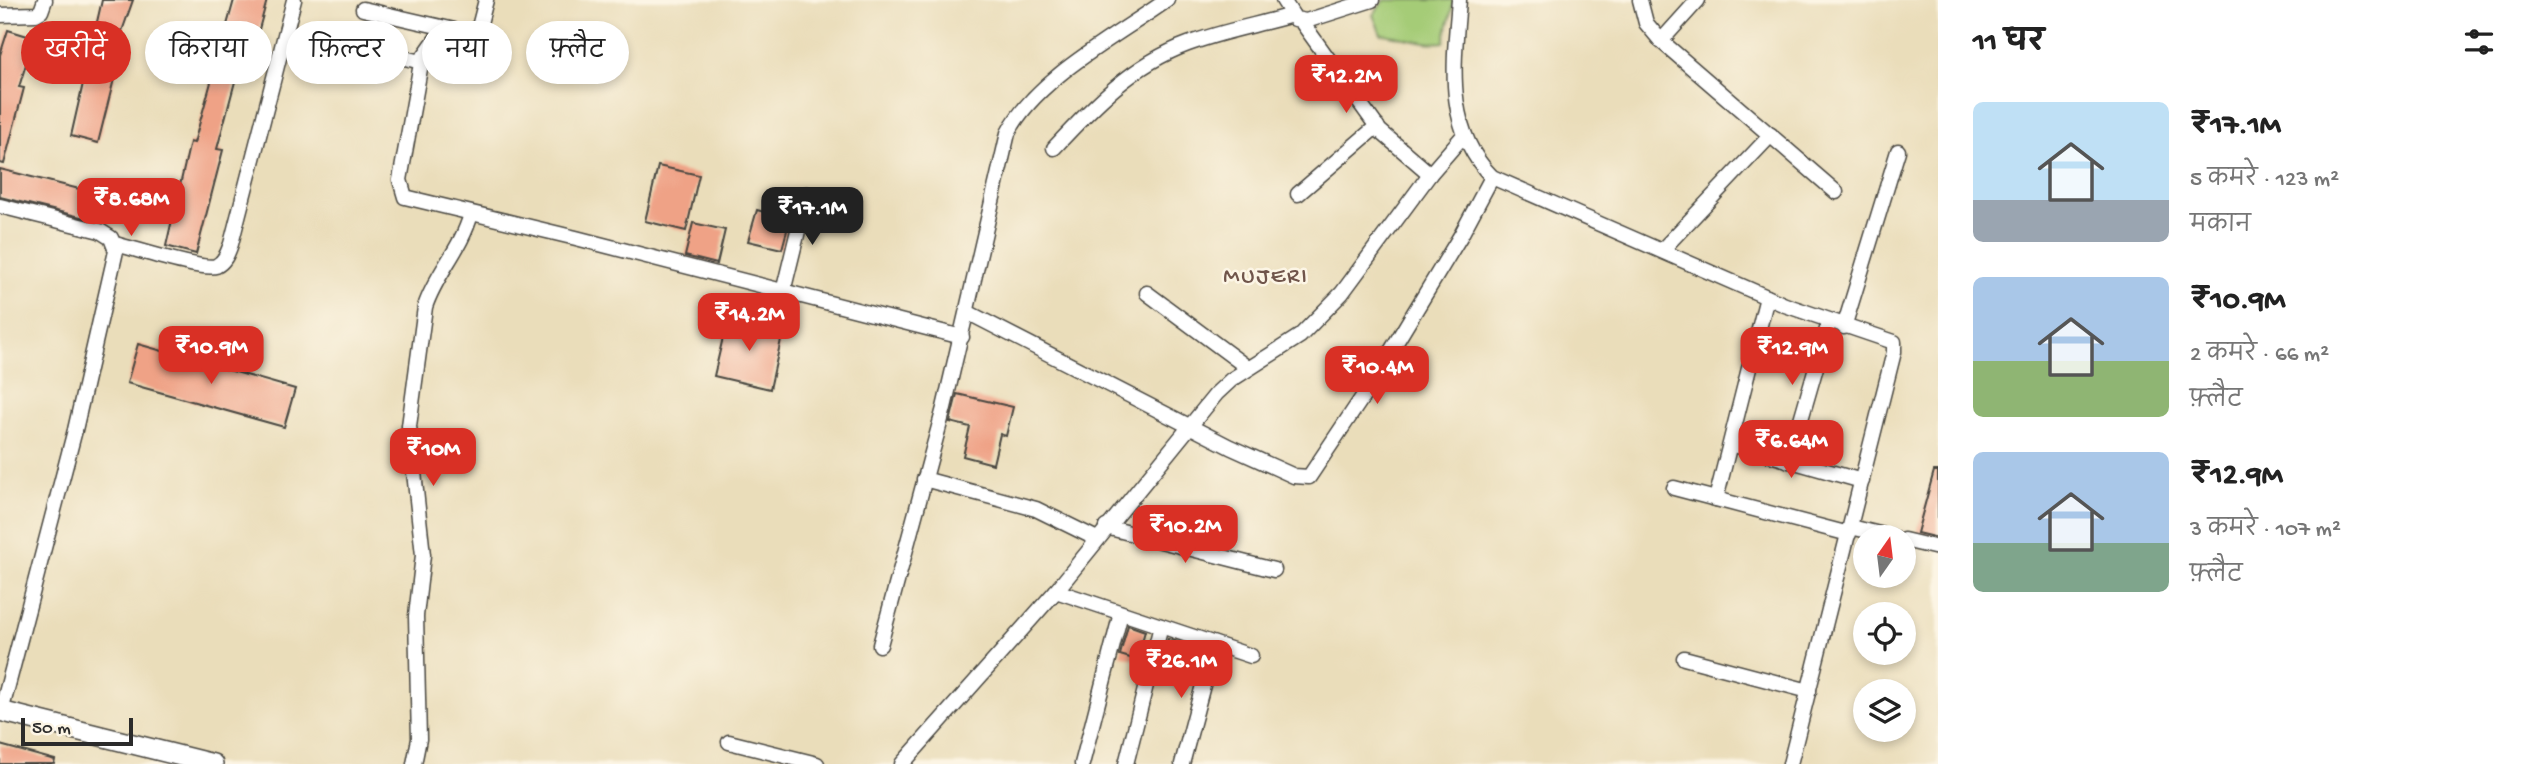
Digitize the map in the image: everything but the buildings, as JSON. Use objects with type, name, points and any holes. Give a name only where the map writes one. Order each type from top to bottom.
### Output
[{"type":"street","points":[[0,15],[36,14],[41,11],[45,0]]},
{"type":"street","points":[[0,206],[100,231],[115,244],[199,265],[216,266],[223,261],[231,244],[294,0]]},
{"type":"street","points":[[480,21],[486,0]]},
{"type":"street","points":[[880,645],[961,337],[1001,158],[1014,122],[1057,78],[1167,0]]},
{"type":"street","points":[[1283,0],[1377,126],[1430,174]]},
{"type":"street","points":[[1054,148],[1106,94],[1147,64],[1188,43],[1297,18],[1333,15],[1371,0]]},
{"type":"street","points":[[1459,0],[1454,68],[1463,136],[1478,162],[1492,177],[1767,297],[1829,322],[1891,339],[1895,346],[1790,764]]},
{"type":"street","points":[[1640,0],[1646,23],[1661,41],[1836,192]]},
{"type":"street","points":[[1661,41],[1698,0]]},
{"type":"street","points":[[363,9],[422,24]]},
{"type":"street","points":[[408,58],[422,61],[400,186],[410,200],[576,237],[961,337]]},
{"type":"street","points":[[1298,194],[1377,126]]},
{"type":"street","points":[[1662,250],[1771,135]]},
{"type":"street","points":[[902,764],[1056,591],[1189,424],[1224,386],[1300,336],[1342,293],[1430,174],[1463,136]]},
{"type":"street","points":[[1844,327],[1898,151]]},
{"type":"street","points":[[967,312],[1230,447],[1294,476],[1309,477],[1368,389],[1461,235],[1492,177]]},
{"type":"street","points":[[783,292],[807,194]]},
{"type":"street","points":[[414,764],[419,739],[416,616],[423,555],[409,426],[425,307],[464,238],[471,214]]},
{"type":"street","points":[[115,244],[116,262],[1,711],[213,764]]},
{"type":"street","points":[[1147,293],[1248,369]]},
{"type":"street","points":[[1716,499],[1767,297]]},
{"type":"street","points":[[1789,461],[1829,322]]},
{"type":"street","points":[[1731,444],[1862,481]]},
{"type":"street","points":[[924,479],[1035,509],[1097,539]]},
{"type":"street","points":[[1674,488],[1853,531]]},
{"type":"street","points":[[1106,527],[1274,570]]},
{"type":"street","points":[[1916,543],[1938,548]]},
{"type":"street","points":[[1056,591],[1251,656]]},
{"type":"street","points":[[1082,764],[1121,613]]},
{"type":"street","points":[[1126,764],[1161,626]]},
{"type":"street","points":[[1182,764],[1214,644]]},
{"type":"street","points":[[1685,658],[1809,691]]},
{"type":"street","points":[[729,742],[817,764]]},
{"type":"green space","points":[[1385,0],[1454,0],[1444,42],[1381,34],[1373,15]]},
{"type":"district","name":"MUJERI","points":[[1266,274]]}]
